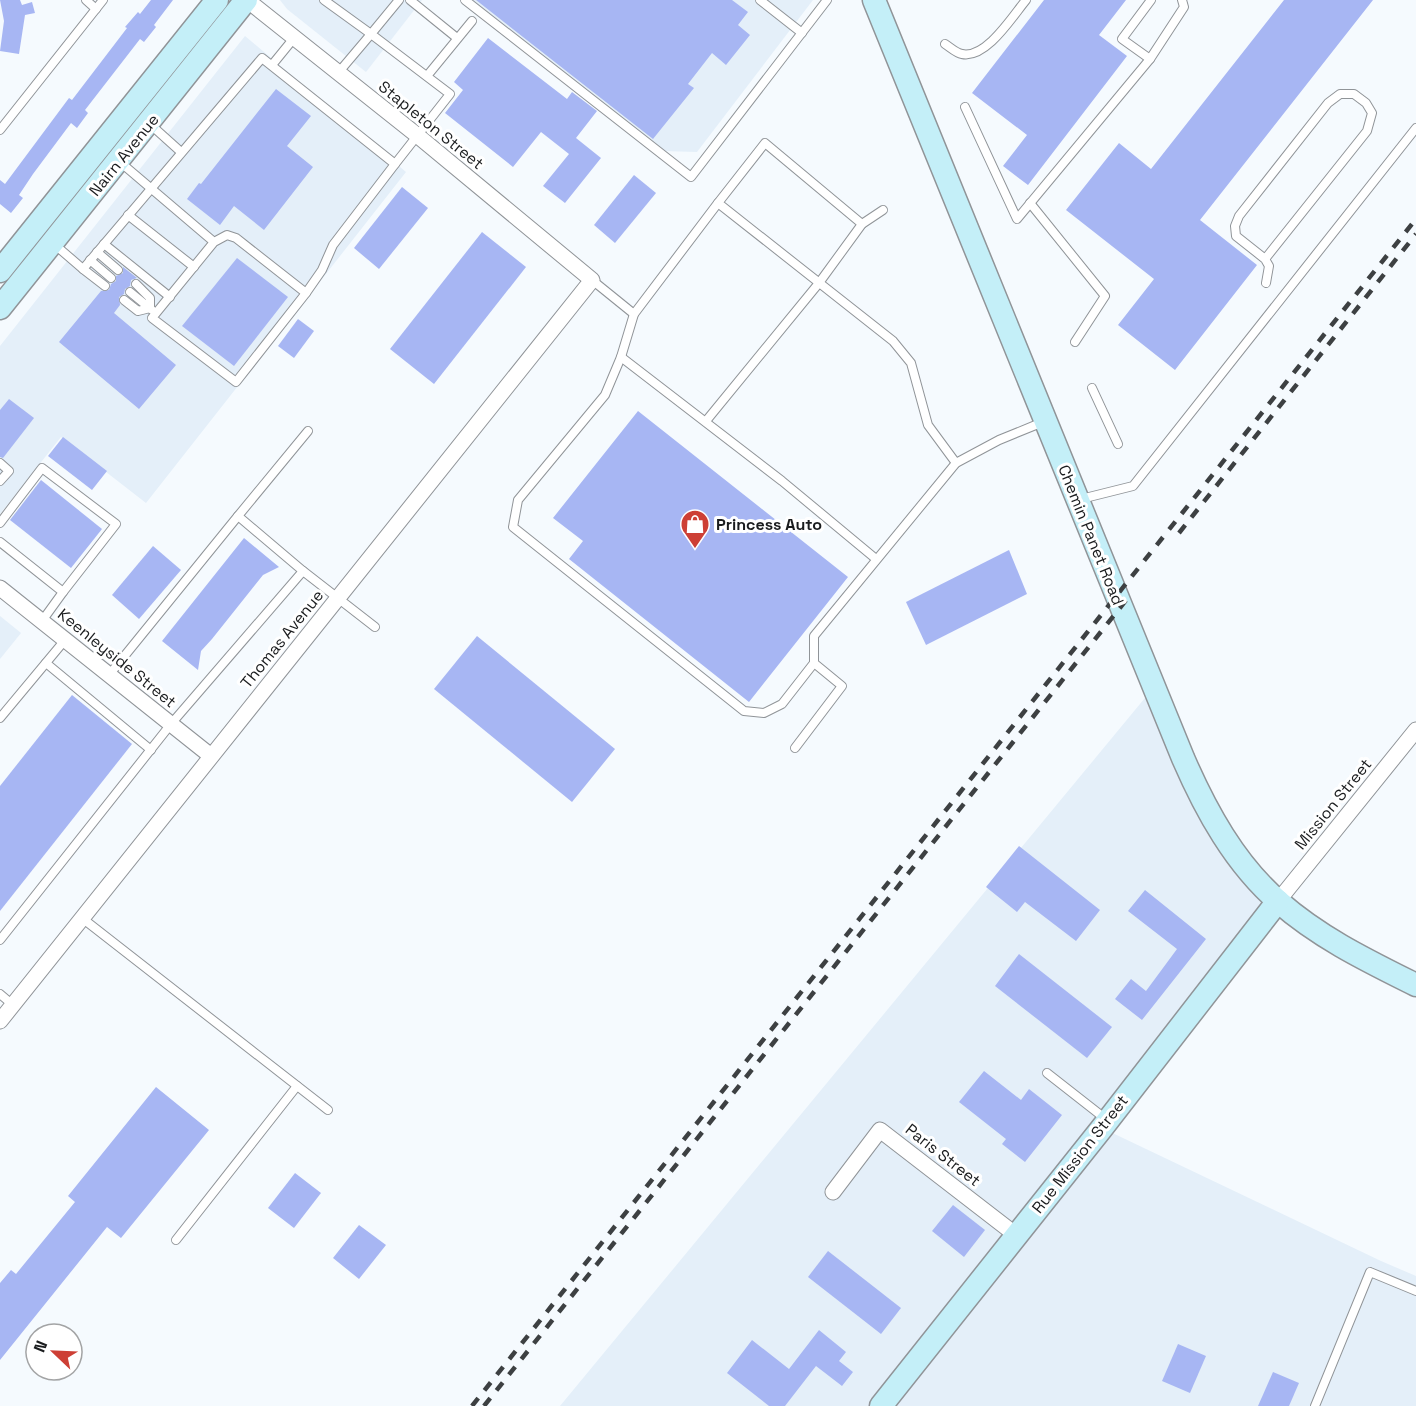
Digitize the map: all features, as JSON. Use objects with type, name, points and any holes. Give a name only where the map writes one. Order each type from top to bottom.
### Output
[{"type":"street","name":"Nairn Avenue","points":[[0,271],[217,0]]},
{"type":"street","name":"Nairn Avenue","points":[[0,308],[247,0]]},
{"type":"street","name":"Stapleton Street","points":[[247,0],[592,280]]},
{"type":"street","name":"Chemin Panet Road","points":[[874,0],[1044,422],[1198,793],[1216,827],[1250,871],[1278,901],[1308,925],[1343,948],[1416,985]]},
{"type":"street","points":[[100,147],[118,162]]},
{"type":"street","name":"Thomas Avenue","points":[[0,1022],[592,280]]},
{"type":"street","name":"Keenleyside Street","points":[[0,588],[211,756]]},
{"type":"street","name":"Mission Street","points":[[1278,901],[1416,730]]},
{"type":"street","name":"Rue Mission Street","points":[[881,1406],[1278,901]]},
{"type":"street","name":"Paris Street","points":[[833,1192],[880,1130],[1016,1235]]},
{"type":"lane","points":[[86,0],[96,9]]},
{"type":"lane","points":[[0,130],[103,0]]},
{"type":"lane","points":[[136,284],[150,298],[152,318],[236,382],[306,293],[322,270],[333,245],[450,94],[324,0]]},
{"type":"lane","points":[[338,73],[399,0]]},
{"type":"lane","points":[[410,0],[458,38]]},
{"type":"lane","points":[[465,0],[691,177],[827,0]]},
{"type":"lane","points":[[760,0],[802,33]]},
{"type":"lane","points":[[945,44],[961,54],[976,53],[993,41],[1026,0]]},
{"type":"lane","points":[[1149,60],[1122,39],[1151,0]]},
{"type":"lane","points":[[965,107],[1017,219],[1149,60],[1184,7],[1182,0]]},
{"type":"lane","points":[[427,76],[472,21]]},
{"type":"lane","points":[[272,65],[294,38]]},
{"type":"lane","points":[[83,269],[262,58],[395,164]]},
{"type":"lane","points":[[1265,259],[1367,131],[1372,113],[1366,103],[1354,94],[1340,94],[1328,103],[1239,216],[1235,226],[1236,236],[1265,259],[1269,266],[1266,283]]},
{"type":"lane","points":[[149,123],[181,152]]},
{"type":"lane","points":[[1077,500],[1133,486],[1416,128]]},
{"type":"lane","points":[[862,224],[765,143],[634,314],[621,357],[605,395],[518,500],[513,527],[744,711],[764,713],[782,704],[814,663],[814,636],[956,463],[999,440],[1044,422]]},
{"type":"lane","points":[[118,162],[214,242]]},
{"type":"lane","points":[[718,203],[893,342],[911,363],[928,425],[956,463]]},
{"type":"lane","points":[[1030,203],[1105,296],[1075,342]]},
{"type":"lane","points":[[706,421],[819,283],[862,224],[883,210]]},
{"type":"lane","points":[[128,215],[194,267]]},
{"type":"lane","points":[[124,300],[138,311],[153,311],[170,297],[214,242],[227,235],[236,238],[306,293]]},
{"type":"lane","points":[[53,243],[105,286]]},
{"type":"lane","points":[[104,244],[170,297]]},
{"type":"lane","points":[[97,252],[118,270]]},
{"type":"lane","points":[[90,260],[111,278]]},
{"type":"lane","points":[[592,280],[634,314]]},
{"type":"lane","points":[[130,292],[153,311]]},
{"type":"lane","points":[[621,357],[706,421],[876,559]]},
{"type":"lane","points":[[1092,388],[1118,444]]},
{"type":"lane","points":[[109,675],[308,431]]},
{"type":"lane","points":[[0,464],[9,471],[0,481]]},
{"type":"lane","points":[[0,523],[42,468],[116,524],[42,621]]},
{"type":"lane","points":[[238,516],[337,599],[375,627]]},
{"type":"lane","points":[[0,542],[63,592]]},
{"type":"lane","points":[[0,940],[171,724],[303,571]]},
{"type":"lane","points":[[0,718],[65,640]]},
{"type":"lane","points":[[46,663],[151,750]]},
{"type":"lane","points":[[795,748],[842,686],[814,663]]},
{"type":"lane","points":[[82,918],[328,1110]]},
{"type":"lane","points":[[0,994],[13,1005]]},
{"type":"lane","points":[[1047,1073],[1108,1120]]},
{"type":"lane","points":[[176,1240],[297,1086]]},
{"type":"lane","points":[[1315,1406],[1370,1272],[1416,1291]]},
{"type":"shaded area","points":[[280,0],[422,0],[366,72],[287,9]]},
{"type":"shaded area","points":[[472,0],[813,0],[697,152],[662,151]]},
{"type":"shaded area","points":[[245,36],[406,172],[146,503],[61,437],[0,514],[0,346]]},
{"type":"shaded area","points":[[0,616],[21,633],[0,659]]},
{"type":"shaded area","points":[[1154,687],[1183,758],[1278,901],[1102,1128],[1416,1276],[1416,1406],[560,1406]]},
{"type":"building","points":[[0,0],[20,0],[22,5],[32,2],[35,13],[25,15],[19,54],[0,51],[4,21]]},
{"type":"building","points":[[151,0],[173,0],[144,42],[140,39],[85,110],[88,113],[77,128],[71,123],[19,195],[23,198],[11,213],[0,204],[0,180],[5,184],[69,98],[72,100],[127,28],[125,27]]},
{"type":"building","points":[[476,0],[732,0],[748,12],[738,25],[750,35],[726,65],[712,53],[688,84],[694,88],[653,139]]},
{"type":"building","points":[[1044,0],[1126,0],[1099,35],[1127,56],[1028,185],[1003,166],[1027,135],[972,93]]},
{"type":"building","points":[[1284,0],[1373,0],[1200,220],[1257,265],[1175,370],[1118,325],[1154,279],[1066,210],[1119,143],[1151,169]]},
{"type":"building","points":[[488,38],[567,99],[572,92],[597,111],[576,138],[601,158],[565,203],[543,186],[569,154],[541,132],[513,167],[445,113],[463,90],[454,82]]},
{"type":"building","points":[[276,89],[311,116],[287,146],[313,167],[264,230],[234,206],[220,225],[187,199]]},
{"type":"building","points":[[634,175],[656,193],[615,243],[594,225]]},
{"type":"building","points":[[402,187],[428,208],[379,269],[354,248]]},
{"type":"building","points":[[482,232],[526,267],[434,384],[390,349]]},
{"type":"building","points":[[237,258],[288,297],[234,366],[182,326]]},
{"type":"building","points":[[123,267],[137,278],[131,280],[130,286],[119,297],[120,305],[114,313],[176,365],[139,409],[59,342],[101,291],[109,290],[111,284],[116,281],[116,276],[123,273]]},
{"type":"building","points":[[298,319],[314,331],[294,358],[278,346]]},
{"type":"building","points":[[9,399],[34,418],[3,458],[0,457],[0,410]]},
{"type":"building","name":"Princess Auto","points":[[638,411],[848,577],[749,702],[569,559],[583,541],[553,518]]},
{"type":"building","points":[[63,437],[107,471],[92,490],[48,456]]},
{"type":"building","points":[[41,480],[102,529],[71,568],[10,520]]},
{"type":"building","points":[[244,538],[279,567],[263,575],[201,651],[198,670],[162,641]]},
{"type":"building","points":[[153,546],[181,570],[139,619],[112,595]]},
{"type":"building","points":[[1009,550],[1027,594],[926,645],[906,602]]},
{"type":"building","points":[[477,636],[615,749],[572,802],[434,689]]},
{"type":"building","points":[[72,695],[132,744],[0,911],[0,786]]},
{"type":"building","points":[[1019,846],[1100,910],[1076,941],[1025,902],[1017,912],[986,887]]},
{"type":"building","points":[[1145,890],[1206,939],[1142,1020],[1115,999],[1131,979],[1146,991],[1177,949],[1128,911]]},
{"type":"building","points":[[1019,954],[1112,1027],[1087,1058],[995,986]]},
{"type":"building","points":[[984,1071],[1021,1100],[1029,1089],[1062,1115],[1025,1162],[1002,1144],[1006,1139],[959,1102]]},
{"type":"building","points":[[156,1087],[209,1130],[121,1238],[107,1227],[31,1322],[24,1322],[24,1330],[0,1360],[0,1283],[11,1270],[16,1274],[75,1202],[68,1196]]},
{"type":"building","points":[[295,1173],[321,1193],[294,1228],[268,1208]]},
{"type":"building","points":[[953,1205],[985,1230],[964,1257],[932,1231]]},
{"type":"building","points":[[359,1225],[386,1245],[359,1279],[333,1258]]},
{"type":"building","points":[[828,1251],[901,1308],[881,1334],[808,1277]]},
{"type":"building","points":[[819,1330],[846,1352],[839,1361],[853,1372],[842,1386],[816,1366],[785,1406],[769,1406],[727,1373],[752,1340],[789,1369]]},
{"type":"building","points":[[1178,1344],[1206,1356],[1190,1393],[1162,1381]]},
{"type":"building","points":[[1273,1372],[1299,1383],[1289,1406],[1258,1406]]},
{"type":"railway","points":[[472,1406],[1416,219]]},
{"type":"railway","points":[[1179,533],[1416,234]]},
{"type":"railway","points":[[484,1406],[1131,594]]},
{"type":"place","name":"Princess Auto","points":[[695,550]]}]
